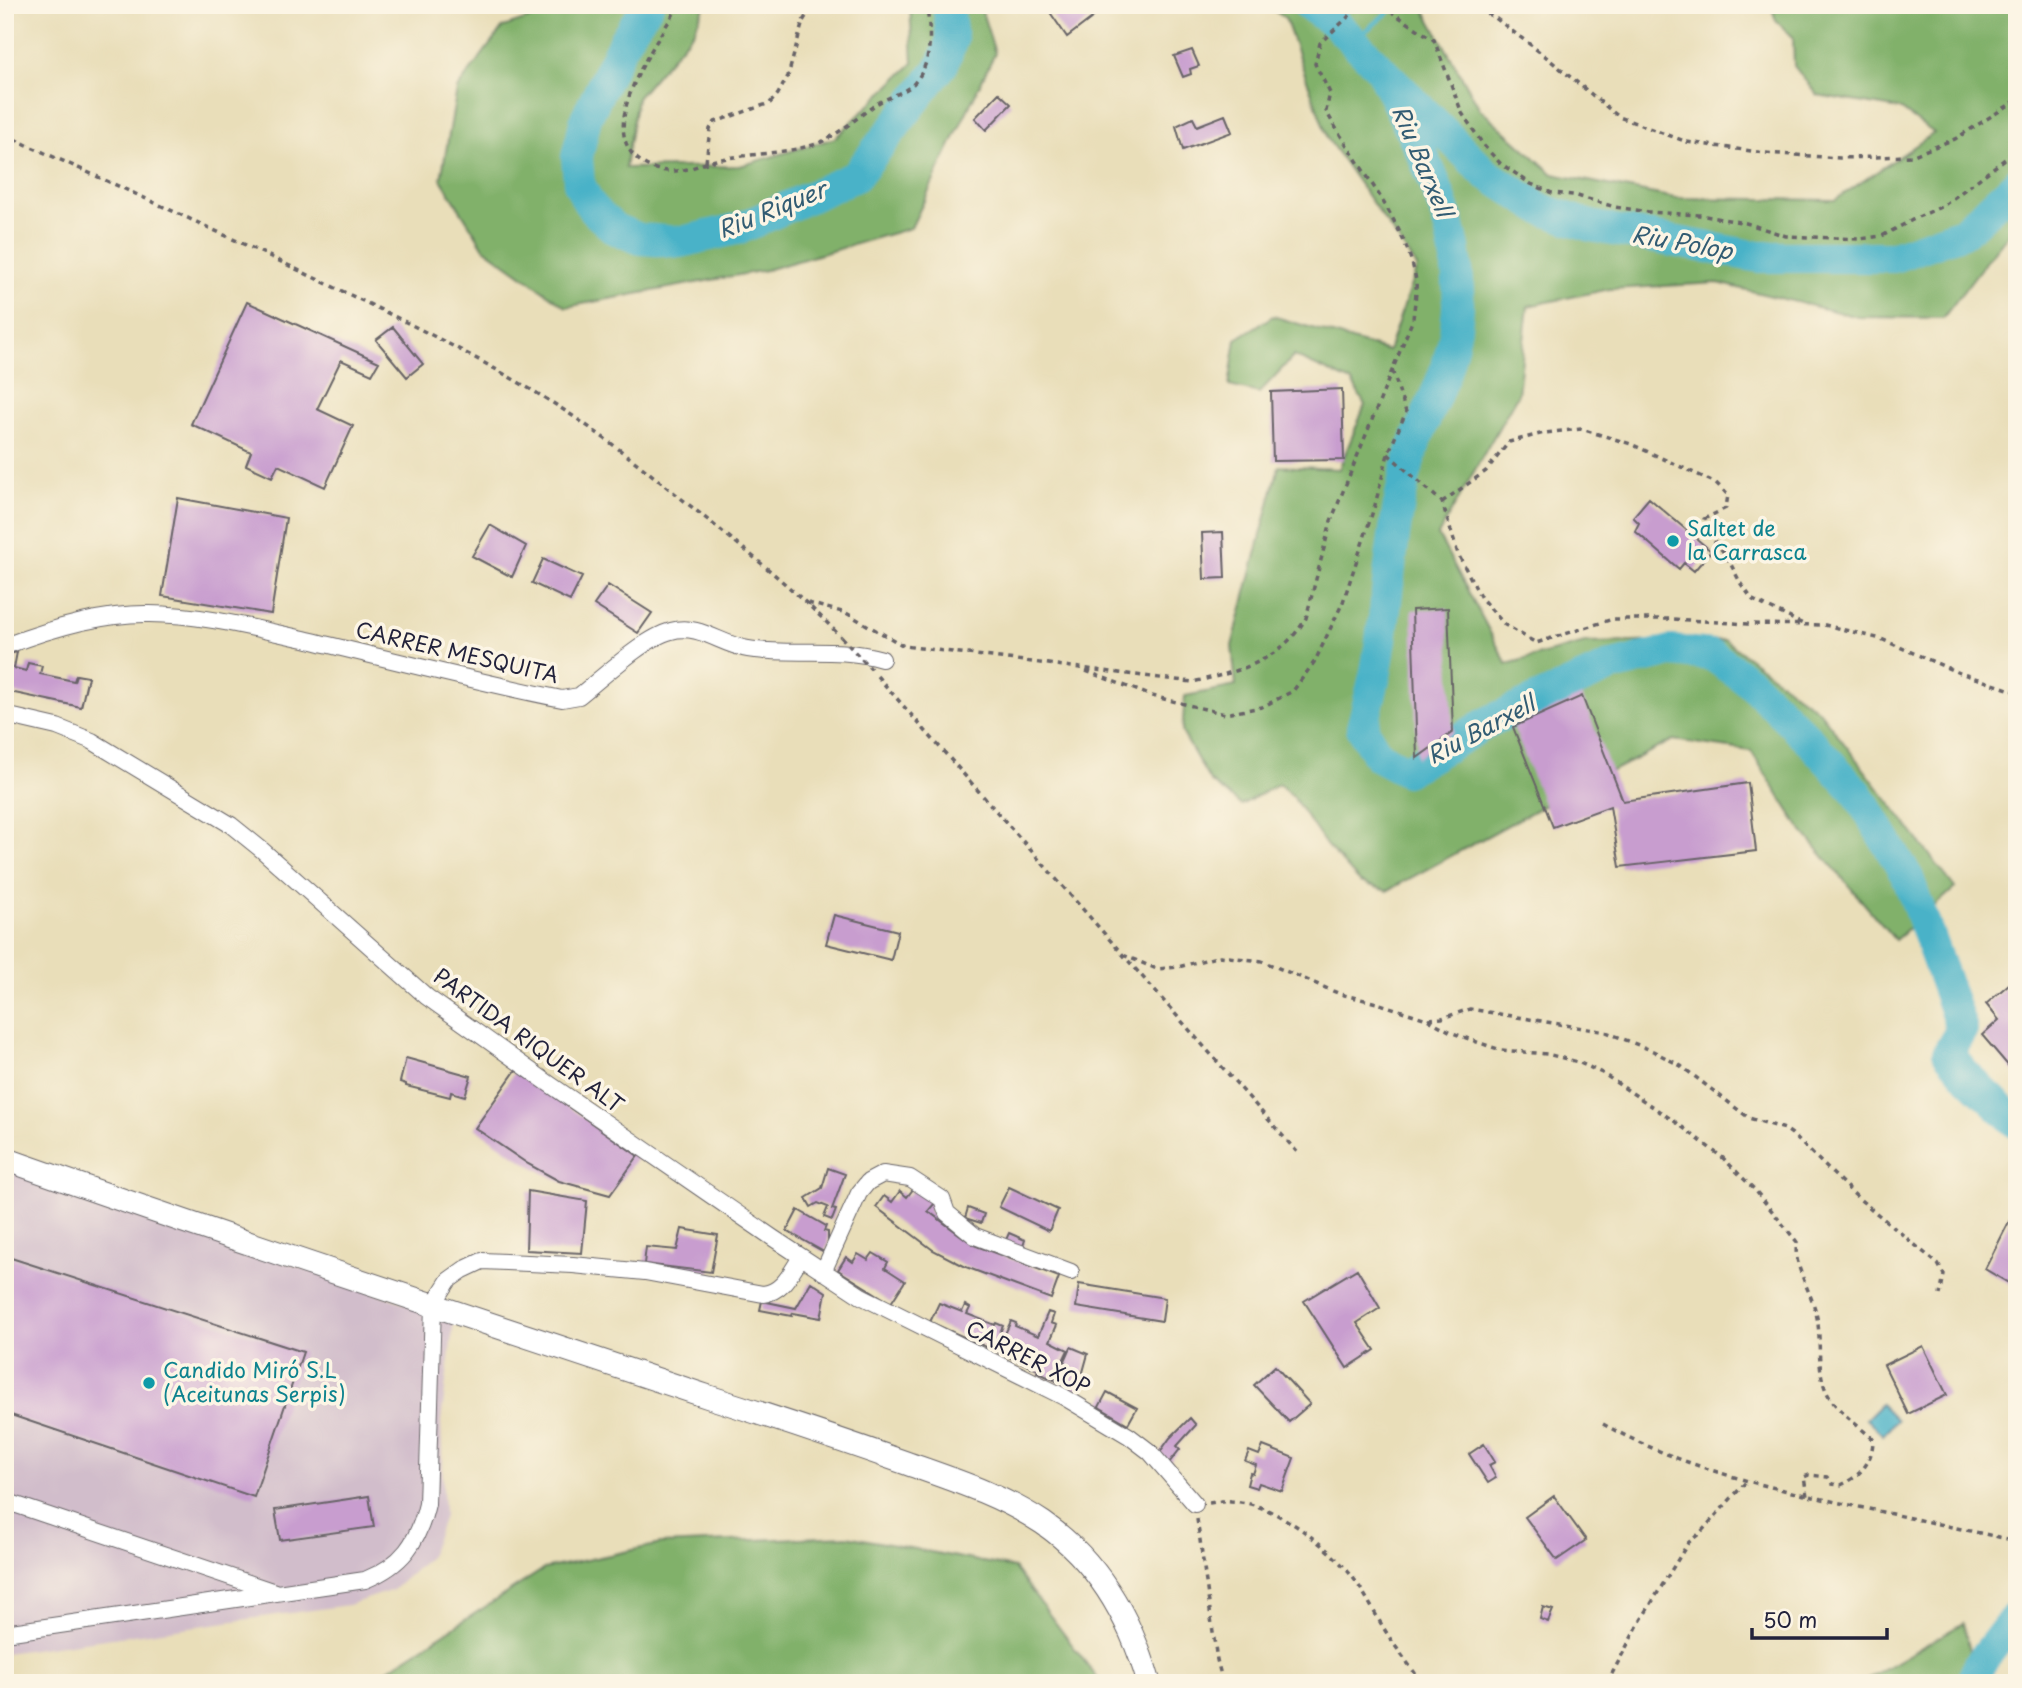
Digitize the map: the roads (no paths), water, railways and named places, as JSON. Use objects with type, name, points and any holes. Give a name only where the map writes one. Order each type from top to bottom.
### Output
[{"type":"main road","points":[[5,1159],[985,1491],[1045,1525],[1102,1581],[1132,1634],[1149,1683]]},
{"type":"street","name":"CARRER MESQUITA","points":[[5,646],[51,631],[107,619],[139,614],[169,615],[264,630],[562,699],[579,696],[659,635],[680,629],[704,633],[746,649],[869,655],[876,664]]},
{"type":"street","name":"PARTIDA RIQUER ALT","points":[[5,715],[57,727],[92,741],[231,825],[427,997],[823,1272]]},
{"type":"street","points":[[823,1272],[859,1192],[867,1182],[883,1174],[910,1178],[942,1199],[947,1213],[975,1236],[1071,1272]]},
{"type":"street","points":[[5,1633],[365,1580],[384,1573],[399,1561],[424,1520],[429,1489],[433,1305],[449,1280],[482,1261],[573,1265],[645,1272],[763,1294],[772,1293],[783,1285],[801,1257]]},
{"type":"street","name":"CARRER XOP","points":[[823,1272],[911,1322],[1063,1398],[1129,1436],[1150,1452],[1195,1504]]},
{"type":"street","points":[[5,1501],[278,1593]]},
{"type":"water","points":[[1881,1404],[1897,1420],[1883,1435],[1866,1419]]},
{"type":"waterway","name":"Riu Riquer","points":[[648,5],[625,39],[586,118],[577,157],[579,183],[588,202],[615,229],[640,239],[681,242],[741,228],[856,176],[943,64],[952,39],[948,5]]},
{"type":"waterway","name":"Riu Riquer","points":[[1309,5],[1335,23]]},
{"type":"waterway","points":[[1353,41],[1397,5]]},
{"type":"waterway","name":"Riu Polop","points":[[1341,29],[1485,173],[1541,209],[1591,226],[1759,257],[1894,257],[1964,232],[2017,183]]},
{"type":"waterway","name":"Riu Barxell","points":[[1381,70],[1416,140],[1444,210],[1454,247],[1458,284],[1457,322],[1448,362],[1413,448],[1398,513],[1380,645],[1362,728],[1378,756],[1406,771],[1490,721],[1609,667],[1671,651],[1712,655],[1751,683],[1810,741],[1858,794],[1908,878],[1962,1029],[1948,1053],[1969,1078],[2017,1123]]},
{"type":"waterway","name":"Riu Barxell","points":[[1971,1683],[1981,1662],[2017,1615]]},
{"type":"place","name":"Saltet de la Carrasca","points":[[1673,541]]},
{"type":"place","name":"Candido Miró S.L (Aceitunas Serpis)","points":[[149,1383]]}]
